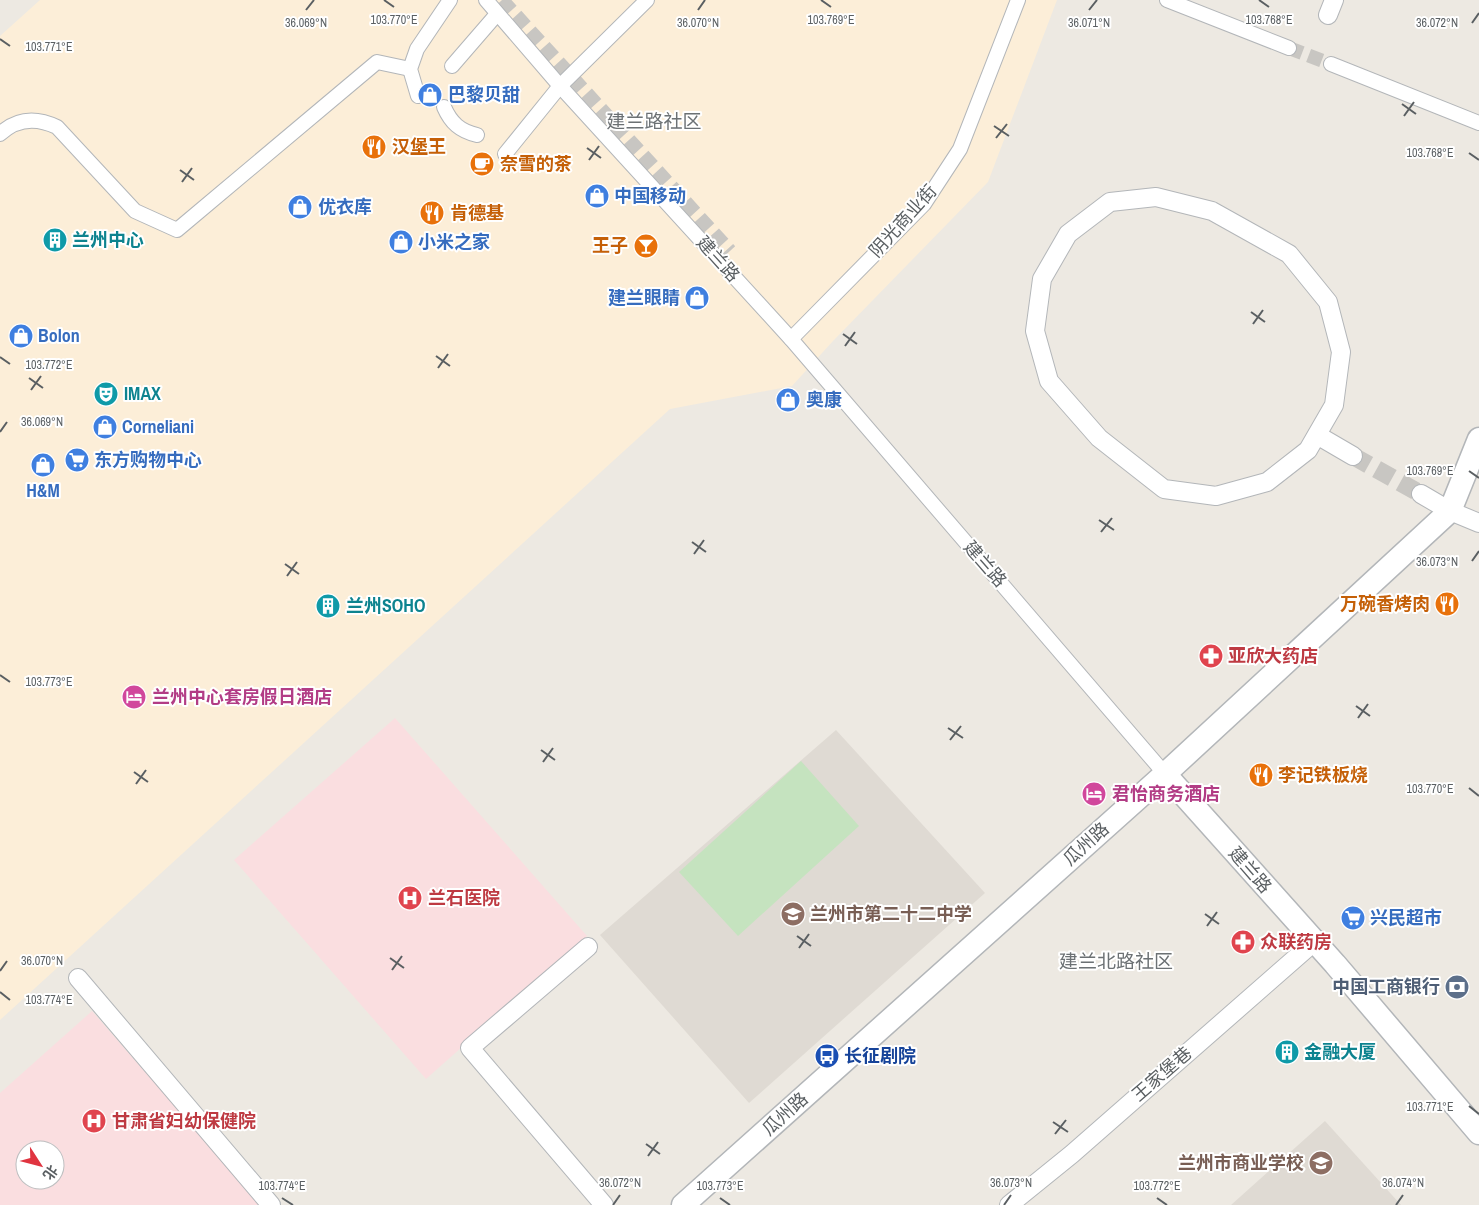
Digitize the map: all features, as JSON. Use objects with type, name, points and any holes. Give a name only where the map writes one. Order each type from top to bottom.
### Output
[{"type":"street","points":[[418,96],[410,69],[417,49],[450,0]]},
{"type":"street","name":"建兰路","points":[[486,0],[560,86],[791,339],[1165,774],[1314,942],[1479,1133]]},
{"type":"street","points":[[505,154],[560,86],[647,0]]},
{"type":"street","name":"阴光商业街","points":[[791,339],[924,204],[960,149],[1018,0]]},
{"type":"street","points":[[1167,0],[1290,48]]},
{"type":"street","points":[[452,66],[497,14]]},
{"type":"street","points":[[0,134],[18,122],[32,120],[45,121],[57,126],[135,211],[177,230],[377,62],[410,69]]},
{"type":"street","points":[[1330,64],[1479,123]]},
{"type":"street","points":[[444,107],[449,120],[465,132],[476,135]]},
{"type":"street","points":[[1156,197],[1212,211],[1289,254],[1328,302],[1341,352],[1334,405],[1317,435],[1308,450],[1267,482],[1216,496],[1164,489],[1099,438],[1049,381],[1035,331],[1042,279],[1068,234],[1110,202],[1156,197]]},
{"type":"street","points":[[1317,435],[1353,456]]},
{"type":"street","name":"瓜州路","points":[[684,1205],[1165,774],[1450,511],[1479,439]]},
{"type":"street","points":[[1421,494],[1450,511],[1479,523]]},
{"type":"street","name":"王家堡巷","points":[[1009,1205],[1072,1154],[1314,942]]},
{"type":"street","points":[[588,947],[470,1048],[604,1205]]},
{"type":"street","points":[[78,978],[271,1205]]},
{"type":"shaded area","points":[[40,0],[1057,0],[988,182],[833,341],[792,386],[670,409],[0,1020],[0,36]]},
{"type":"shaded area","name":"兰石医院","points":[[395,718],[587,936],[426,1079],[234,860]]},
{"type":"shaded area","name":"兰州市第二十二中学","points":[[836,730],[985,893],[749,1103],[600,935]]},
{"type":"shaded area","name":"甘肃省妇幼保健院","points":[[92,1011],[261,1205],[0,1205],[0,1093]]},
{"type":"shaded area","name":"兰州市商业学校","points":[[1325,1121],[1401,1205],[1231,1205]]},
{"type":"green space","points":[[801,761],[859,826],[738,936],[679,872]]},
{"type":"tunnel","points":[[502,0],[730,251]]},
{"type":"tunnel","points":[[1289,48],[1331,64]]},
{"type":"tunnel","points":[[1353,456],[1421,494]]},
{"type":"place","name":"巴黎贝甜","points":[[430,95]]},
{"type":"place","name":"汉堡王","points":[[374,147]]},
{"type":"place","name":"奈雪的茶","points":[[482,164]]},
{"type":"place","name":"中国移动","points":[[597,196]]},
{"type":"place","name":"优衣库","points":[[300,207]]},
{"type":"place","name":"肯德基","points":[[432,213]]},
{"type":"place","name":"兰州中心","points":[[55,240]]},
{"type":"place","name":"小米之家","points":[[401,242]]},
{"type":"place","name":"王子","points":[[646,246]]},
{"type":"place","name":"建兰眼睛","points":[[697,298]]},
{"type":"place","name":"Bolon","points":[[21,336]]},
{"type":"place","name":"IMAX","points":[[106,394]]},
{"type":"place","name":"奥康","points":[[788,400]]},
{"type":"place","name":"Corneliani","points":[[105,427]]},
{"type":"place","name":"东方购物中心","points":[[77,460]]},
{"type":"place","name":"H&M","points":[[43,465]]},
{"type":"place","name":"万碗香烤肉","points":[[1447,604]]},
{"type":"place","name":"兰州SOHO","points":[[328,606]]},
{"type":"place","name":"亚欣大药店","points":[[1211,656]]},
{"type":"place","name":"兰州中心套房假日酒店","points":[[134,697]]},
{"type":"place","name":"李记铁板烧","points":[[1261,775]]},
{"type":"place","name":"君怡商务酒店","points":[[1094,794]]},
{"type":"place","name":"兰石医院","points":[[410,898]]},
{"type":"place","name":"兰州市第二十二中学","points":[[793,914]]},
{"type":"place","name":"兴民超市","points":[[1353,918]]},
{"type":"place","name":"众联药房","points":[[1243,942]]},
{"type":"place","name":"中国工商银行","points":[[1457,987]]},
{"type":"place","name":"金融大厦","points":[[1287,1052]]},
{"type":"place","name":"长征剧院","points":[[827,1056]]},
{"type":"place","name":"甘肃省妇幼保健院","points":[[94,1121]]},
{"type":"place","name":"兰州市商业学校","points":[[1321,1163]]},
{"type":"district","name":"建兰路社区","points":[[654,121]]},
{"type":"district","name":"建兰北路社区","points":[[1116,961]]}]
